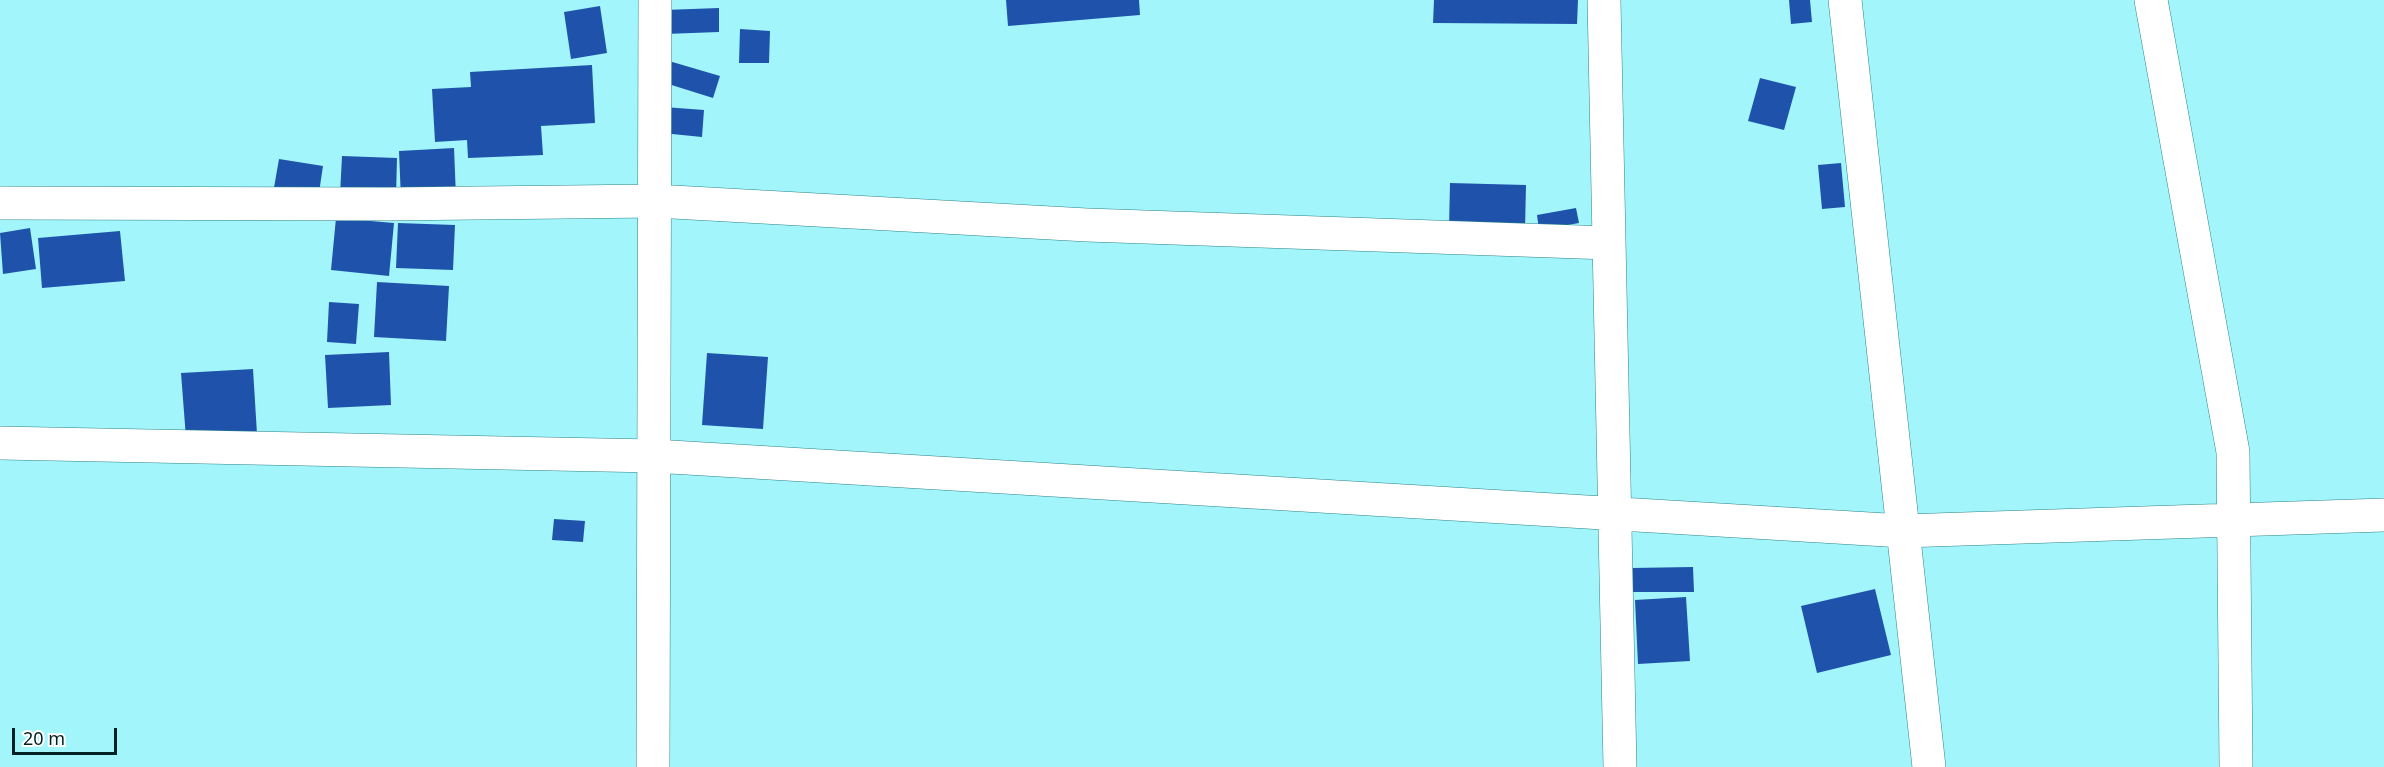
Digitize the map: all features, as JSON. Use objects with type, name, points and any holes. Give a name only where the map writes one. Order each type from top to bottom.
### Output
[{"type":"street","points":[[653,767],[655,0]]},
{"type":"street","points":[[1604,0],[1620,767]]},
{"type":"street","points":[[1845,0],[1929,767]]},
{"type":"street","points":[[2151,0],[2233,452],[2236,767]]},
{"type":"street","points":[[0,203],[655,201],[1087,225],[1609,243]]},
{"type":"street","points":[[0,443],[654,456],[1903,531],[2384,514]]},
{"type":"building","points":[[1006,0],[1139,0],[1140,15],[1008,26]]},
{"type":"building","points":[[1434,0],[1578,0],[1577,24],[1433,23]]},
{"type":"building","points":[[1789,0],[1810,0],[1812,22],[1791,24]]},
{"type":"building","points":[[600,6],[607,53],[571,59],[564,12]]},
{"type":"building","points":[[719,8],[719,32],[665,34],[664,10]]},
{"type":"building","points":[[740,29],[770,31],[769,63],[739,63]]},
{"type":"building","points":[[669,61],[720,76],[713,98],[662,82]]},
{"type":"building","points":[[592,65],[595,123],[541,126],[543,155],[468,158],[467,140],[435,142],[432,89],[471,87],[470,72]]},
{"type":"building","points":[[1760,78],[1796,87],[1784,130],[1748,121]]},
{"type":"building","points":[[664,107],[704,110],[702,137],[662,133]]},
{"type":"building","points":[[454,148],[456,197],[401,200],[399,151]]},
{"type":"building","points":[[342,156],[397,158],[396,197],[340,195]]},
{"type":"building","points":[[279,159],[323,166],[317,206],[272,199]]},
{"type":"building","points":[[1841,163],[1845,207],[1822,209],[1818,165]]},
{"type":"building","points":[[1450,183],[1526,185],[1525,230],[1449,227]]},
{"type":"building","points":[[1576,208],[1579,223],[1539,230],[1537,215]]},
{"type":"building","points":[[336,218],[394,223],[389,276],[331,270]]},
{"type":"building","points":[[398,223],[455,225],[453,270],[396,268]]},
{"type":"building","points":[[30,228],[36,269],[3,274],[0,233]]},
{"type":"building","points":[[120,231],[125,281],[42,288],[38,238]]},
{"type":"building","points":[[377,282],[449,286],[446,341],[374,337]]},
{"type":"building","points":[[329,302],[359,304],[356,344],[327,342]]},
{"type":"building","points":[[389,352],[391,405],[328,408],[325,355]]},
{"type":"building","points":[[707,353],[768,357],[763,429],[702,425]]},
{"type":"building","points":[[253,369],[257,434],[186,438],[181,373]]},
{"type":"building","points":[[554,519],[585,521],[583,542],[552,540]]},
{"type":"building","points":[[1693,567],[1694,592],[1632,592],[1631,568]]},
{"type":"building","points":[[1875,589],[1891,655],[1817,673],[1801,606]]},
{"type":"building","points":[[1686,597],[1690,661],[1638,664],[1635,600]]}]
